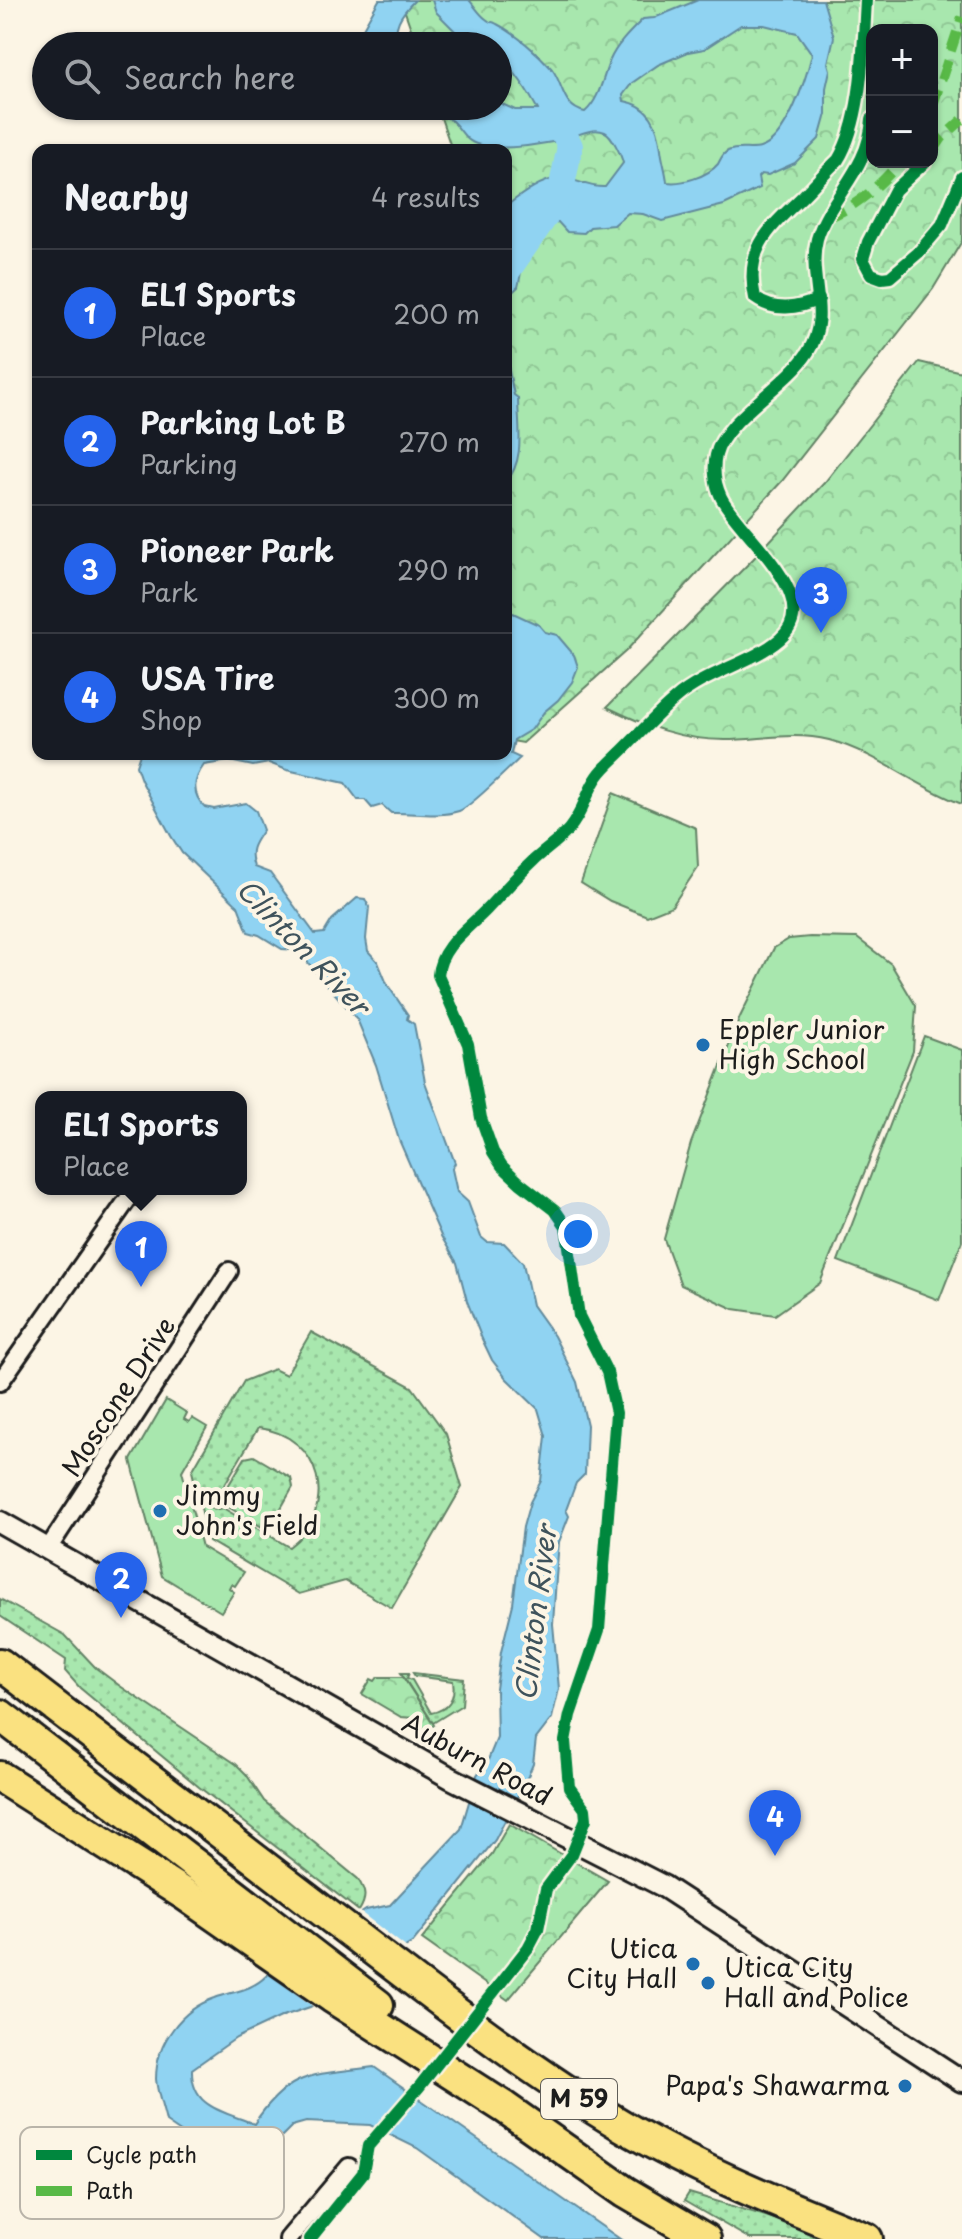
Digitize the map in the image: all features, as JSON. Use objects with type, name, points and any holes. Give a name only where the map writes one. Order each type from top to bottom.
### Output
[{"type":"highway","name":"M 59","points":[[0,1664],[515,2057],[622,2126],[721,2177],[867,2239]]},
{"type":"highway","points":[[0,1715],[292,1955]]},
{"type":"highway","points":[[0,1777],[184,1894],[292,1955]]},
{"type":"highway","name":"M 59","points":[[292,1955],[625,2192],[705,2239]]},
{"type":"street","points":[[0,1382],[131,1195]]},
{"type":"street","name":"Moscone Drive","points":[[48,1549],[229,1271]]},
{"type":"street","name":"Auburn Road","points":[[0,1522],[451,1778],[629,1867],[704,1910],[962,2081]]},
{"type":"street","points":[[288,2239],[349,2167]]},
{"type":"green space","points":[[391,0],[962,0],[962,241],[933,289],[782,481],[626,651],[523,743],[512,741],[512,144],[450,144],[442,120],[512,120],[512,32],[412,32],[404,9]]},
{"type":"green space","points":[[919,362],[962,372],[962,804],[863,753],[829,740],[802,736],[725,740],[693,738],[650,726],[607,707],[825,482]]},
{"type":"green space","points":[[613,793],[696,828],[698,867],[672,906],[647,916],[610,901],[581,883]]},
{"type":"green space","points":[[857,938],[891,964],[916,1006],[913,1051],[820,1283],[775,1315],[734,1309],[681,1285],[664,1239],[691,1143],[740,1017],[774,948],[789,939]]},
{"type":"green space","points":[[924,1036],[962,1050],[962,1241],[939,1300],[838,1261]]},
{"type":"green space","points":[[311,1332],[412,1387],[446,1434],[462,1487],[392,1608],[345,1581],[299,1594],[209,1541],[192,1471],[244,1381],[274,1369],[286,1375]],"holes":[[[258,1428],[280,1434],[297,1444],[317,1476],[315,1513],[305,1531],[289,1547],[223,1508],[213,1510],[208,1504],[211,1496],[219,1494]]]},
{"type":"green space","points":[[166,1400],[187,1413],[184,1419],[189,1422],[192,1418],[207,1427],[182,1471],[202,1547],[244,1572],[235,1586],[231,1584],[229,1588],[234,1592],[221,1612],[162,1576],[134,1472],[131,1460]]},
{"type":"green space","points":[[254,1456],[291,1478],[293,1487],[272,1524],[262,1527],[225,1505],[222,1496],[245,1458]]},
{"type":"green space","points":[[0,1599],[65,1635],[96,1668],[236,1764],[264,1801],[358,1879],[364,1895],[359,1911],[199,1787],[80,1688],[65,1671],[66,1660],[0,1616]]},
{"type":"green space","points":[[401,1673],[409,1673],[407,1678],[412,1680],[431,1713],[450,1702],[453,1681],[415,1676],[413,1673],[464,1679],[462,1705],[433,1723]]},
{"type":"green space","points":[[378,1677],[403,1677],[434,1725],[426,1731],[414,1718],[401,1717],[362,1694],[371,1679],[375,1681]]},
{"type":"green space","points":[[509,1824],[608,1881],[508,2000],[422,1939],[492,1854]]},
{"type":"green space","points":[[689,2193],[782,2221],[828,2239],[750,2239],[684,2201]]},
{"type":"water","points":[[379,0],[415,0],[402,16],[396,32],[362,30]]},
{"type":"water","points":[[432,0],[469,0],[486,19],[510,32],[456,32],[436,12]]},
{"type":"water","points":[[698,0],[823,0],[834,37],[828,63],[826,114],[819,139],[795,163],[768,175],[761,174],[758,177],[760,188],[724,205],[662,221],[643,214],[628,213],[614,225],[590,227],[584,233],[567,232],[558,222],[545,226],[529,239],[518,287],[512,292],[512,202],[552,179],[565,178],[605,187],[623,163],[608,134],[599,131],[522,146],[476,144],[469,140],[450,120],[512,120],[512,109],[538,110],[512,71],[512,33],[552,69],[568,100],[585,112],[598,94],[616,49],[643,19],[654,18]],"holes":[[[741,25],[764,25],[797,33],[812,54],[794,108],[778,134],[760,148],[728,151],[713,169],[701,176],[687,181],[667,182],[655,124],[640,107],[624,101],[623,95],[632,83],[658,65],[688,52],[704,49]]]},
{"type":"water","points":[[512,385],[518,398],[520,442],[512,473]]},
{"type":"water","points":[[512,613],[539,625],[545,632],[557,635],[574,655],[578,667],[572,682],[558,700],[544,712],[532,729],[514,740],[512,749]]},
{"type":"water","points":[[512,754],[520,758],[465,808],[442,814],[391,813],[382,805],[372,808],[365,800],[358,800],[345,783],[269,763],[253,766],[229,761],[204,765],[195,787],[197,797],[205,807],[214,809],[246,803],[256,811],[263,830],[252,851],[254,867],[270,873],[315,934],[324,933],[332,920],[357,898],[365,899],[369,907],[368,951],[378,962],[387,984],[408,1015],[407,1019],[414,1024],[425,1082],[455,1163],[452,1169],[457,1192],[468,1202],[481,1237],[487,1242],[504,1243],[523,1263],[532,1305],[554,1336],[577,1382],[587,1425],[585,1474],[576,1483],[566,1510],[569,1516],[559,1542],[553,1624],[559,1689],[552,1718],[536,1739],[528,1776],[495,1840],[413,1942],[310,2007],[236,2038],[192,2069],[193,2082],[203,2100],[220,2111],[254,2124],[279,2093],[292,2084],[319,2074],[374,2067],[620,2239],[544,2239],[417,2148],[370,2125],[306,2122],[292,2126],[284,2134],[284,2127],[173,2127],[166,2122],[156,2079],[157,2065],[166,2040],[182,2019],[203,2003],[254,1985],[366,1910],[390,1905],[461,1829],[477,1775],[488,1760],[497,1738],[496,1689],[501,1652],[513,1604],[523,1527],[530,1502],[541,1481],[546,1436],[538,1409],[506,1378],[492,1360],[482,1339],[457,1263],[441,1236],[399,1140],[376,1065],[357,1019],[297,950],[282,949],[248,932],[238,906],[182,853],[136,766],[138,760],[512,760]]},
{"type":"pier","points":[[359,1911],[407,1948],[315,2008],[267,1972]]},
{"type":"waterway","name":"Clinton River","points":[[512,264],[560,195],[570,146],[552,108]]},
{"type":"marked path","points":[[936,96],[962,17]]},
{"type":"marked path","points":[[938,144],[962,120]]},
{"type":"marked path","points":[[826,218],[867,195],[894,168]]},
{"type":"cycle path","points":[[819,299],[786,308],[762,302],[755,298],[753,265],[762,240],[770,229],[838,160],[846,143],[857,104],[866,0]]},
{"type":"cycle path","points":[[310,2239],[363,2173],[368,2146],[419,2087],[528,1948],[538,1929],[546,1889],[572,1854],[586,1819],[585,1809],[569,1787],[565,1741],[570,1715],[599,1630],[616,1413],[607,1372],[579,1316],[566,1226],[555,1210],[502,1166],[493,1152],[481,1118],[468,1044],[438,975],[440,965],[456,939],[569,829],[601,772],[655,717],[687,690],[769,647],[780,639],[792,623],[793,605],[786,586],[721,497],[715,476],[715,460],[721,442],[731,428],[798,365],[815,338],[819,310],[815,268],[817,239],[866,147]]},
{"type":"cycle path","points":[[919,168],[895,190],[868,242],[863,259],[871,274],[890,277],[918,253],[942,225],[962,177]]},
{"type":"place","name":"Pioneer Park","points":[[821,633]]},
{"type":"place","name":"Eppler Junior High School","points":[[703,1045]]},
{"type":"place","name":"EL1 Sports","points":[[141,1287]]},
{"type":"place","name":"Jimmy John's Field","points":[[160,1511]]},
{"type":"place","name":"Parking Lot B","points":[[121,1618]]},
{"type":"place","name":"USA Tire","points":[[775,1856]]},
{"type":"place","name":"Utica City Hall","points":[[693,1964]]},
{"type":"place","name":"Utica City Hall and Police","points":[[708,1983]]},
{"type":"place","name":"Papa's Shawarma","points":[[905,2086]]}]
